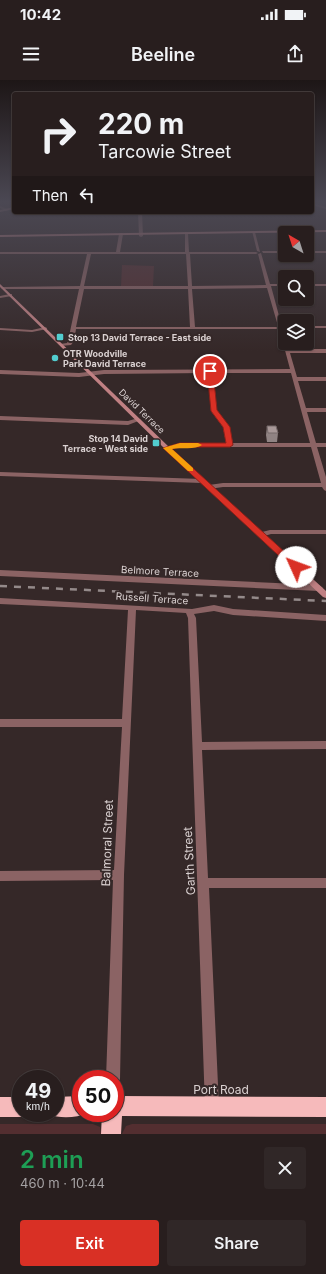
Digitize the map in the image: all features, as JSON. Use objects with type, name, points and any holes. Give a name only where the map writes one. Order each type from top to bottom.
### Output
[{"type":"highway","name":"Port Road","points":[[124,1106],[212,1108],[326,1107]]},
{"type":"highway","points":[[0,1107],[12,1107]]},
{"type":"highway","points":[[111,1134],[112,1122]]},
{"type":"main road","name":"David Terrace","points":[[2,287],[167,448],[326,595]]},
{"type":"street","points":[[0,254],[246,252]]},
{"type":"street","points":[[259,252],[278,315]]},
{"type":"street","points":[[62,345],[70,342],[89,253]]},
{"type":"street","points":[[187,253],[193,328]]},
{"type":"street","points":[[2,287],[278,285]]},
{"type":"street","points":[[314,285],[326,285]]},
{"type":"street","points":[[0,297],[10,295]]},
{"type":"street","points":[[74,328],[278,327]]},
{"type":"street","points":[[314,327],[326,327]]},
{"type":"street","points":[[0,329],[32,330],[44,328]]},
{"type":"street","points":[[209,487],[223,485],[326,487],[287,352],[326,351]]},
{"type":"street","points":[[210,371],[214,411],[226,427],[230,445]]},
{"type":"street","points":[[0,372],[79,375],[104,372],[292,371]]},
{"type":"street","points":[[295,379],[326,379]]},
{"type":"street","points":[[304,410],[326,410]]},
{"type":"street","points":[[0,418],[128,423],[138,420]]},
{"type":"street","points":[[167,448],[180,445],[326,445]]},
{"type":"street","points":[[0,474],[202,481]]},
{"type":"street","points":[[262,535],[270,532],[326,532]]},
{"type":"street","name":"Belmore Terrace","points":[[0,573],[319,588]]},
{"type":"street","name":"Russell Terrace","points":[[0,601],[184,610],[190,613],[211,608],[233,612],[326,618]]},
{"type":"street","name":"Balmoral Street","points":[[112,1070],[118,875],[132,608]]},
{"type":"street","name":"Garth Street","points":[[190,613],[192,618],[204,883],[212,1108]]},
{"type":"street","points":[[0,723],[125,723]]},
{"type":"street","points":[[197,746],[326,745]]},
{"type":"street","points":[[0,876],[118,875]]},
{"type":"street","points":[[204,883],[326,883]]},
{"type":"shaded area","points":[[122,265],[154,266],[153,286],[121,286]]},
{"type":"shaded area","points":[[0,1124],[93,1124],[100,1127],[101,1134],[0,1134]]},
{"type":"shaded area","points":[[132,1124],[326,1124],[326,1134],[122,1134],[126,1126]]},
{"type":"building","points":[[267,426],[276,426],[278,433],[268,433]]},
{"type":"railway","points":[[0,586],[326,601]]},
{"type":"slow traffic","points":[[190,469],[167,448],[180,445],[198,445]]},
{"type":"place","name":"Stop 13 David Terrace - East side","points":[[60,337]]},
{"type":"place","name":"OTR Woodville Park David Terrace","points":[[55,358]]},
{"type":"place","name":"Stop 14 David Terrace - West side","points":[[156,443]]},
{"type":"route","points":[[210,371],[214,411],[226,427],[230,445],[180,445],[167,448],[296,567]]}]
